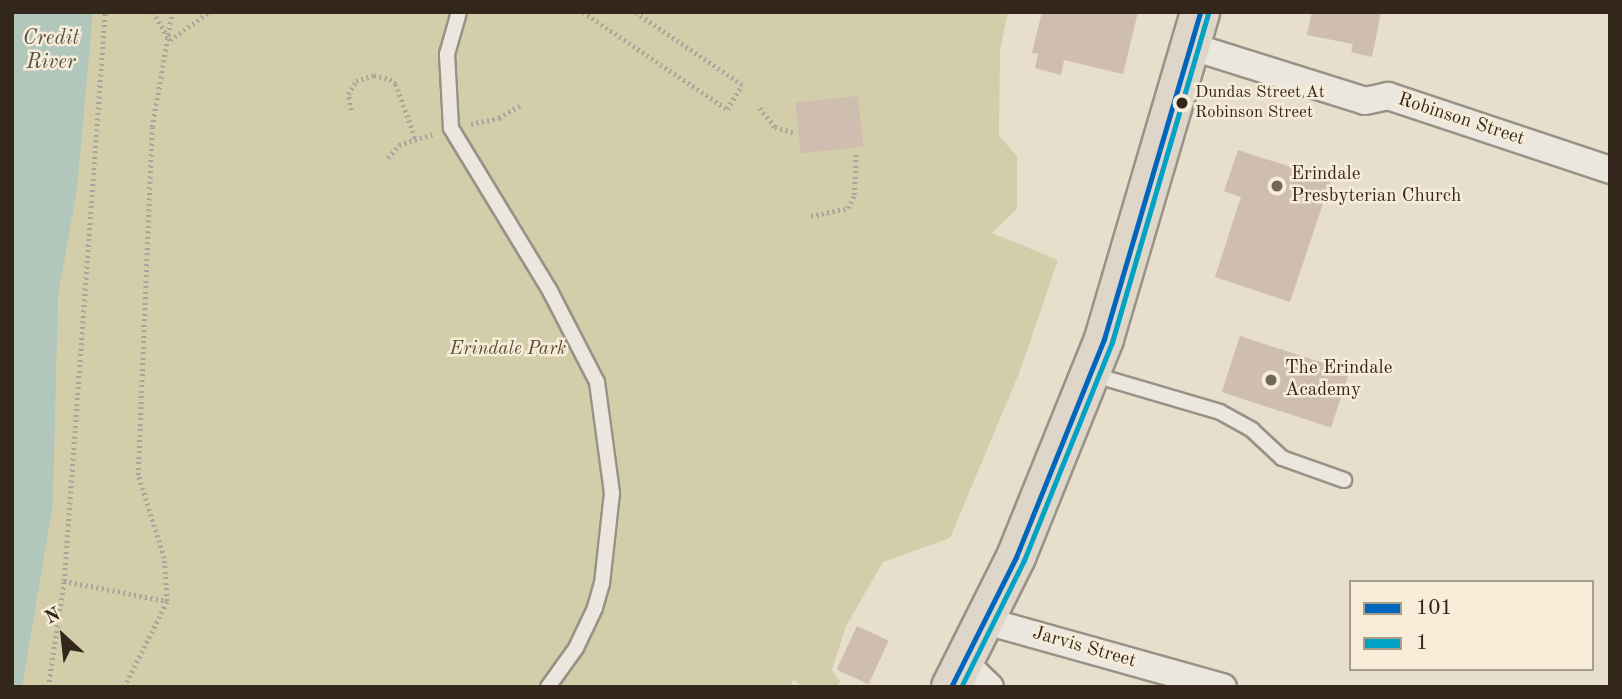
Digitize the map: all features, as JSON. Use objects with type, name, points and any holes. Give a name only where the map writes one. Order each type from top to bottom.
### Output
[{"type":"main road","points":[[969,678],[986,621],[1091,374],[1195,29]]},
{"type":"street","name":"Robinson Street","points":[[1195,29],[1365,100],[1388,96],[1610,170]]},
{"type":"street","name":"Jarvis Street","points":[[986,621],[1223,687]]},
{"type":"lane","points":[[460,12],[447,54],[451,128],[550,291],[597,382],[612,493],[602,583],[576,648],[548,687]]},
{"type":"lane","points":[[1091,374],[1220,412],[1252,430],[1282,458],[1344,480]]},
{"type":"path","points":[[48,687],[64,581],[105,12]]},
{"type":"path","points":[[153,12],[170,40]]},
{"type":"path","points":[[124,687],[167,601],[164,558],[138,475],[152,127],[170,40],[172,12]]},
{"type":"path","points":[[170,40],[209,12]]},
{"type":"path","points":[[583,12],[727,109],[742,85],[634,12]]},
{"type":"path","points":[[351,110],[348,94],[356,81],[374,75],[390,79],[396,84],[416,139]]},
{"type":"path","points":[[388,158],[399,145],[451,128],[499,118],[522,104]]},
{"type":"path","points":[[760,108],[775,127],[793,132]]},
{"type":"path","points":[[811,216],[848,208],[854,195],[856,154]]},
{"type":"path","points":[[64,581],[167,601]]},
{"type":"green space","name":"Erindale Park","points":[[12,12],[1008,12],[1000,51],[999,136],[1017,156],[1017,209],[992,233],[1058,260],[1020,371],[950,538],[883,562],[846,626],[832,670],[840,681],[836,687],[803,687],[794,680],[789,687],[12,687]]},
{"type":"water","name":"Credit River","points":[[12,12],[93,12],[77,189],[58,296],[53,504],[22,687],[12,687]]},
{"type":"building","points":[[1042,12],[1138,12],[1123,74],[1064,60],[1061,75],[1035,68],[1038,54],[1032,53]]},
{"type":"building","points":[[1312,12],[1381,12],[1372,57],[1351,52],[1353,44],[1307,35]]},
{"type":"building","points":[[858,96],[863,147],[801,153],[795,103]]},
{"type":"building","points":[[1238,150],[1331,180],[1290,302],[1215,277],[1241,197],[1224,191]]},
{"type":"building","points":[[1240,336],[1349,372],[1331,428],[1222,392]]},
{"type":"building","points":[[857,626],[889,641],[868,684],[837,670]]},
{"type":"transit line","name":"101","points":[[951,687],[1016,557],[1104,339],[1200,12]]},
{"type":"transit line","name":"1","points":[[961,687],[1024,560],[1112,342],[1208,14]]},
{"type":"place","name":"Dundas Street At Robinson Street","points":[[1182,103]]},
{"type":"place","name":"Erindale Presbyterian Church","points":[[1277,186]]},
{"type":"place","name":"The Erindale Academy","points":[[1271,380]]}]
